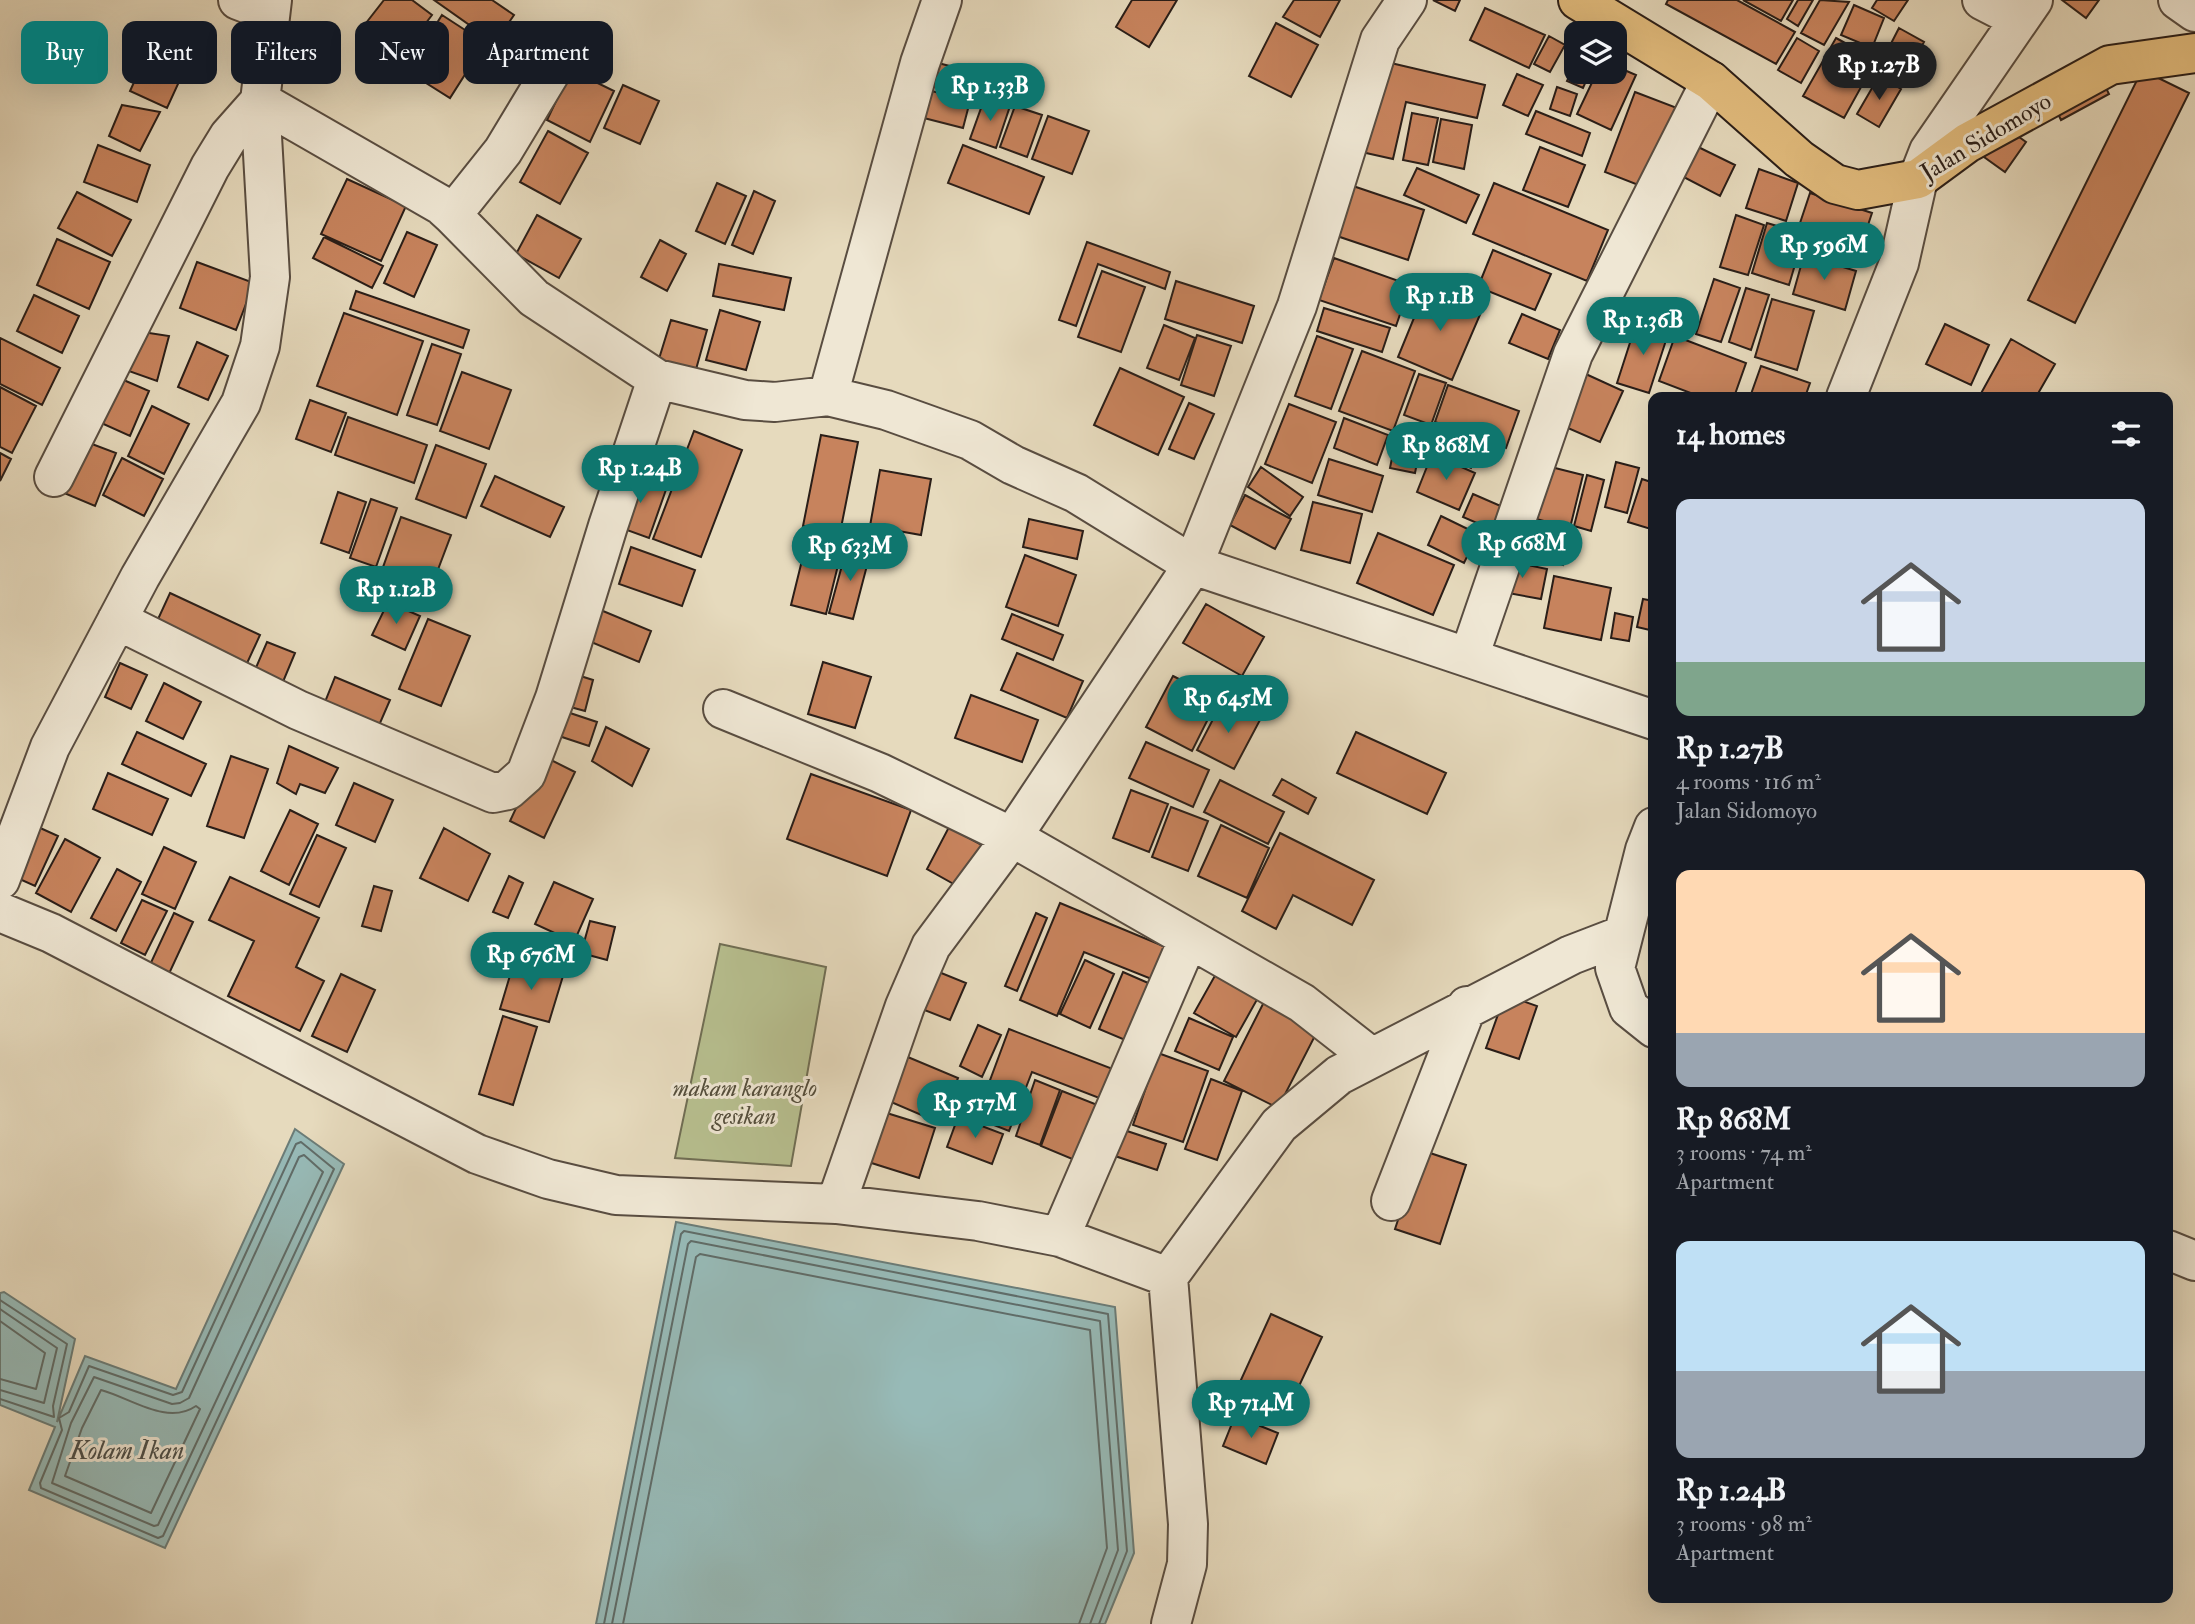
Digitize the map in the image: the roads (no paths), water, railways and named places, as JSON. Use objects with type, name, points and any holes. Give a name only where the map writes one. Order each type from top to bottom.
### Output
[{"type":"main road","name":"Jalan Sidomoyo","points":[[1578,0],[1711,81],[1799,159],[1835,184],[1858,190],[1918,179],[1967,143],[2110,65],[2195,53]]},
{"type":"street","points":[[828,396],[920,63],[942,0]]},
{"type":"street","points":[[836,1204],[905,1006],[931,946],[1012,837],[1193,565],[1297,306],[1380,40],[1407,0]]},
{"type":"street","points":[[1848,392],[1899,263],[1918,179],[1929,151],[2026,10],[1982,0]]},
{"type":"street","points":[[2178,0],[2195,12]]},
{"type":"street","points":[[0,880],[50,747],[117,620],[241,403],[260,346],[270,277],[260,101],[260,4]]},
{"type":"street","points":[[1469,657],[1573,354],[1711,81]]},
{"type":"street","points":[[452,215],[503,151],[543,84]]},
{"type":"street","points":[[260,101],[441,205],[534,298],[657,379],[745,400],[775,402],[828,396],[886,410],[971,440],[1013,465],[1076,493],[1193,565],[1648,718]]},
{"type":"street","points":[[54,477],[209,167],[229,136],[260,101]]},
{"type":"street","points":[[117,620],[298,710],[493,793],[508,790],[526,774],[555,698],[657,379]]},
{"type":"street","points":[[723,709],[880,774],[1012,837],[1188,940],[1234,961],[1302,1003],[1371,1057]]},
{"type":"street","points":[[1648,848],[1615,968],[1629,1008],[1648,1023]]},
{"type":"street","points":[[0,912],[51,933],[477,1154],[536,1175],[616,1195],[836,1204],[978,1221],[1060,1237],[1168,1277]]},
{"type":"street","points":[[1171,1624],[1187,1564],[1188,1524],[1168,1277],[1279,1125],[1339,1075],[1467,1006],[1571,955],[1623,935]]},
{"type":"street","points":[[1060,1237],[1188,940]]},
{"type":"street","points":[[1391,1201],[1467,1006]]},
{"type":"street","points":[[2173,1252],[2195,1261]]},
{"type":"water","name":"Kolam Ikan","points":[[295,1129],[344,1164],[165,1548],[29,1490],[55,1427],[0,1405],[0,1293],[4,1292],[75,1339],[57,1422],[85,1356],[176,1389]]},
{"type":"water","points":[[676,1222],[1115,1307],[1134,1553],[1105,1624],[596,1624]]},
{"type":"park label","name":"makam karanglo gesikan","points":[[745,1102]]}]
